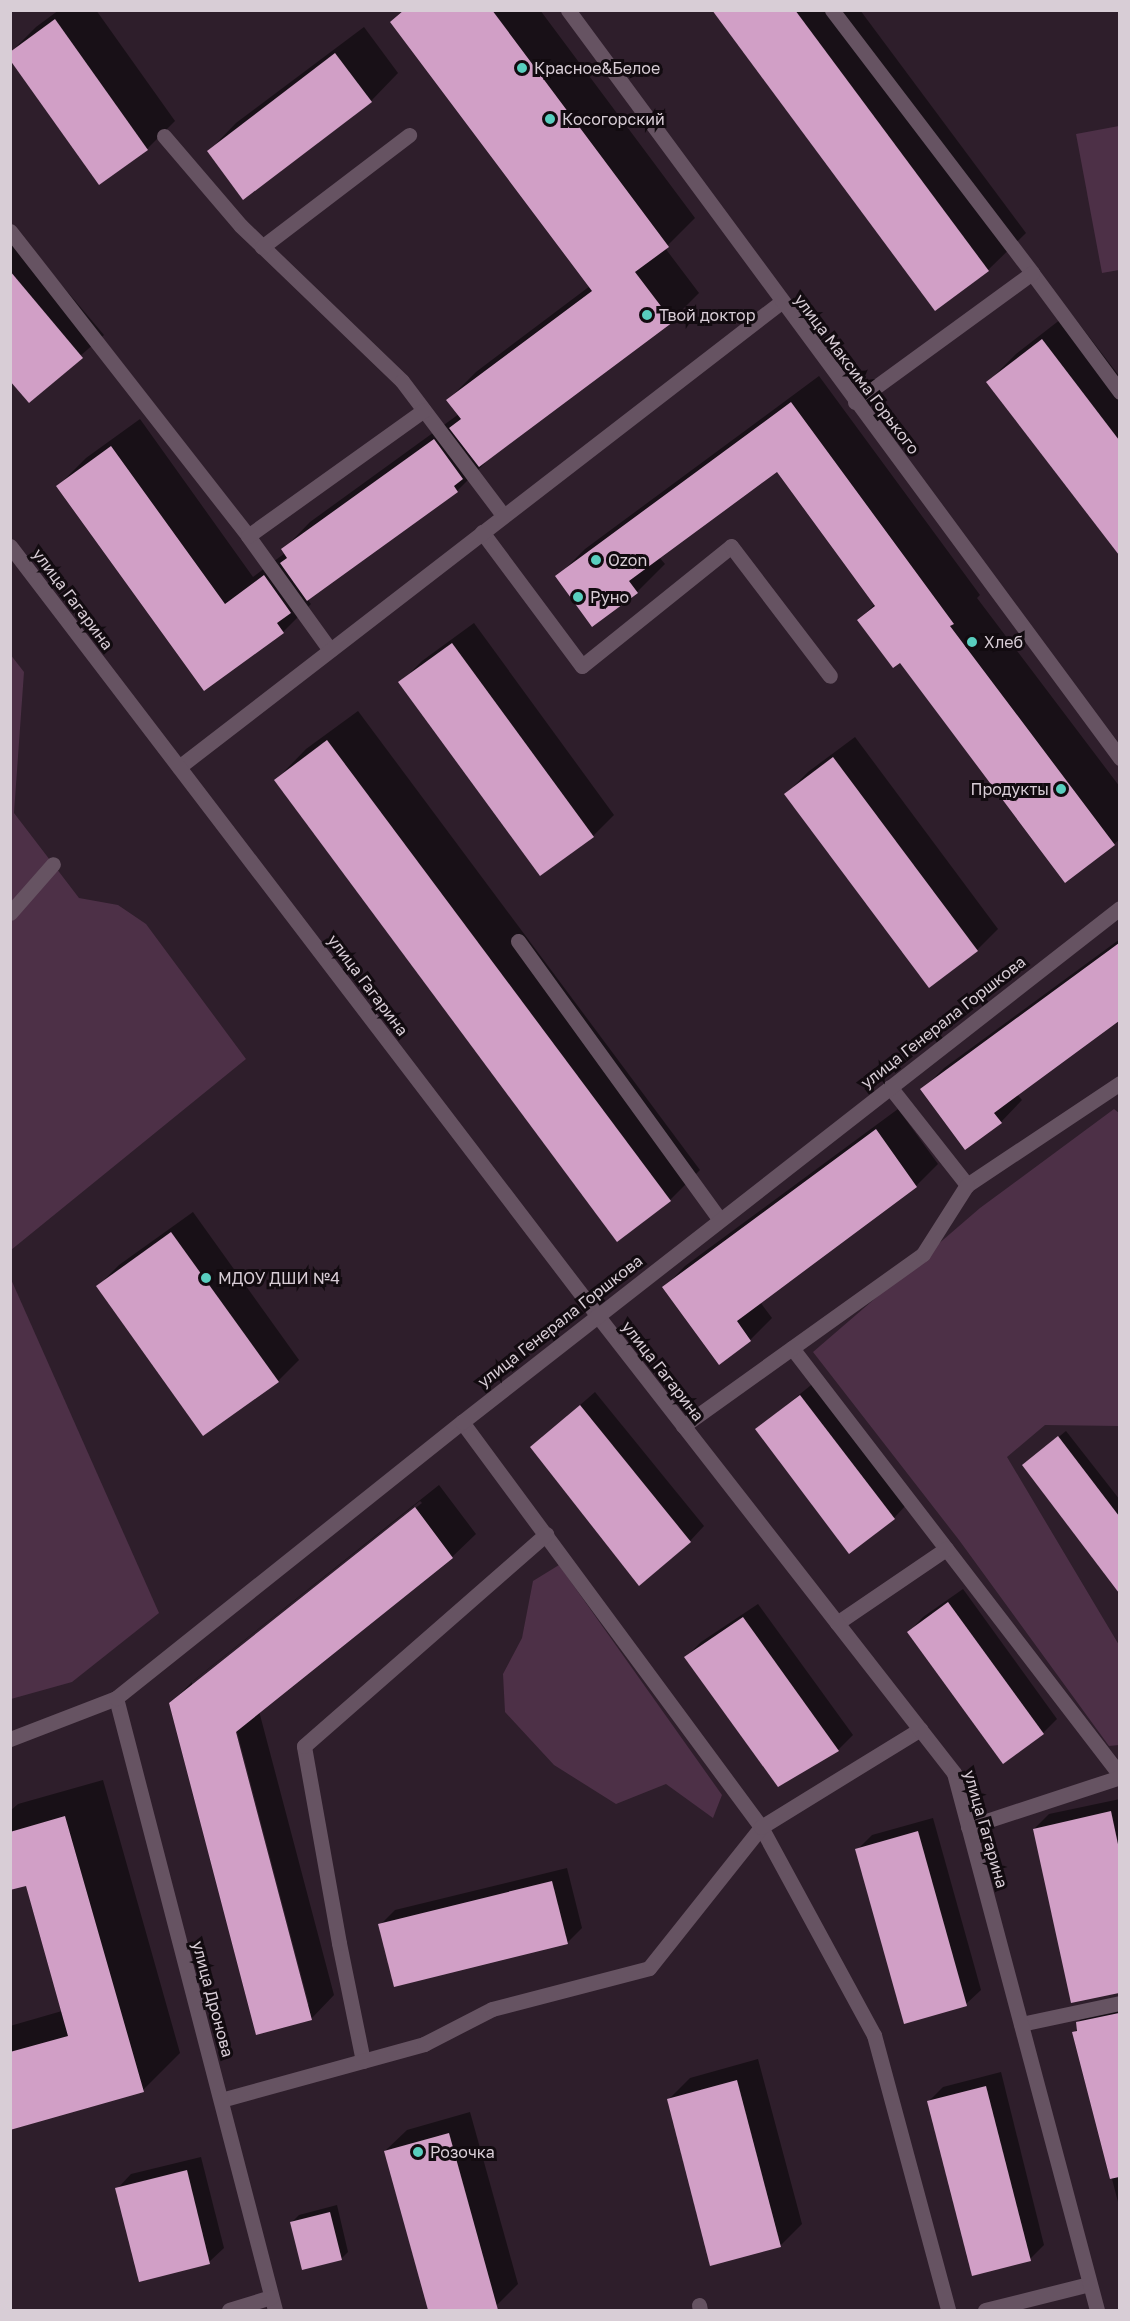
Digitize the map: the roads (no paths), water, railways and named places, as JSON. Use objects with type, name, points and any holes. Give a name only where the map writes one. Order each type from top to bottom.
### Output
[{"type":"street","name":"улица Максима Горького","points":[[568,10],[1119,758]]},
{"type":"street","points":[[832,10],[1032,273],[1119,392]]},
{"type":"street","points":[[262,246],[409,135]]},
{"type":"street","points":[[164,136],[241,226],[402,381],[503,515]]},
{"type":"street","points":[[10,231],[248,536],[330,650]]},
{"type":"street","points":[[855,402],[1032,273]]},
{"type":"street","points":[[179,767],[781,302]]},
{"type":"street","points":[[248,536],[424,410]]},
{"type":"street","points":[[482,532],[582,666],[731,546],[830,676]]},
{"type":"street","name":"улица Гагарина","points":[[10,546],[597,1316],[954,1773],[1097,2310]]},
{"type":"street","points":[[10,913],[53,864]]},
{"type":"street","name":"улица Генерала Горшкова","points":[[10,1739],[116,1698],[462,1422],[1119,908]]},
{"type":"street","points":[[518,941],[720,1220]]},
{"type":"street","points":[[683,1426],[923,1254],[967,1185],[1119,1083]]},
{"type":"street","points":[[890,1087],[967,1185]]},
{"type":"street","points":[[792,1348],[1119,1776],[968,1827]]},
{"type":"street","points":[[462,1422],[761,1827],[874,2035],[948,2310]]},
{"type":"street","points":[[363,2061],[339,1943],[304,1746],[546,1534]]},
{"type":"street","points":[[837,1623],[946,1549]]},
{"type":"street","name":"улица Дронова","points":[[116,1698],[273,2304]]},
{"type":"street","points":[[221,2100],[424,2044],[492,2009],[649,1968],[761,1827],[920,1729]]},
{"type":"street","points":[[1021,2024],[1119,2003]]},
{"type":"street","points":[[985,2310],[1089,2284]]},
{"type":"street","points":[[229,2310],[273,2304]]},
{"type":"place","name":"Красное&Белое","points":[[522,68]]},
{"type":"place","name":"Косогорский","points":[[550,119]]},
{"type":"place","name":"Твой доктор","points":[[647,315]]},
{"type":"place","name":"Ozon","points":[[596,560]]},
{"type":"place","name":"Руно","points":[[578,597]]},
{"type":"place","name":"Хлеб","points":[[972,642]]},
{"type":"place","name":"Продукты","points":[[1061,789]]},
{"type":"place","name":"МДОУ ДШИ №4","points":[[206,1278]]},
{"type":"place","name":"Розочка","points":[[418,2152]]}]
